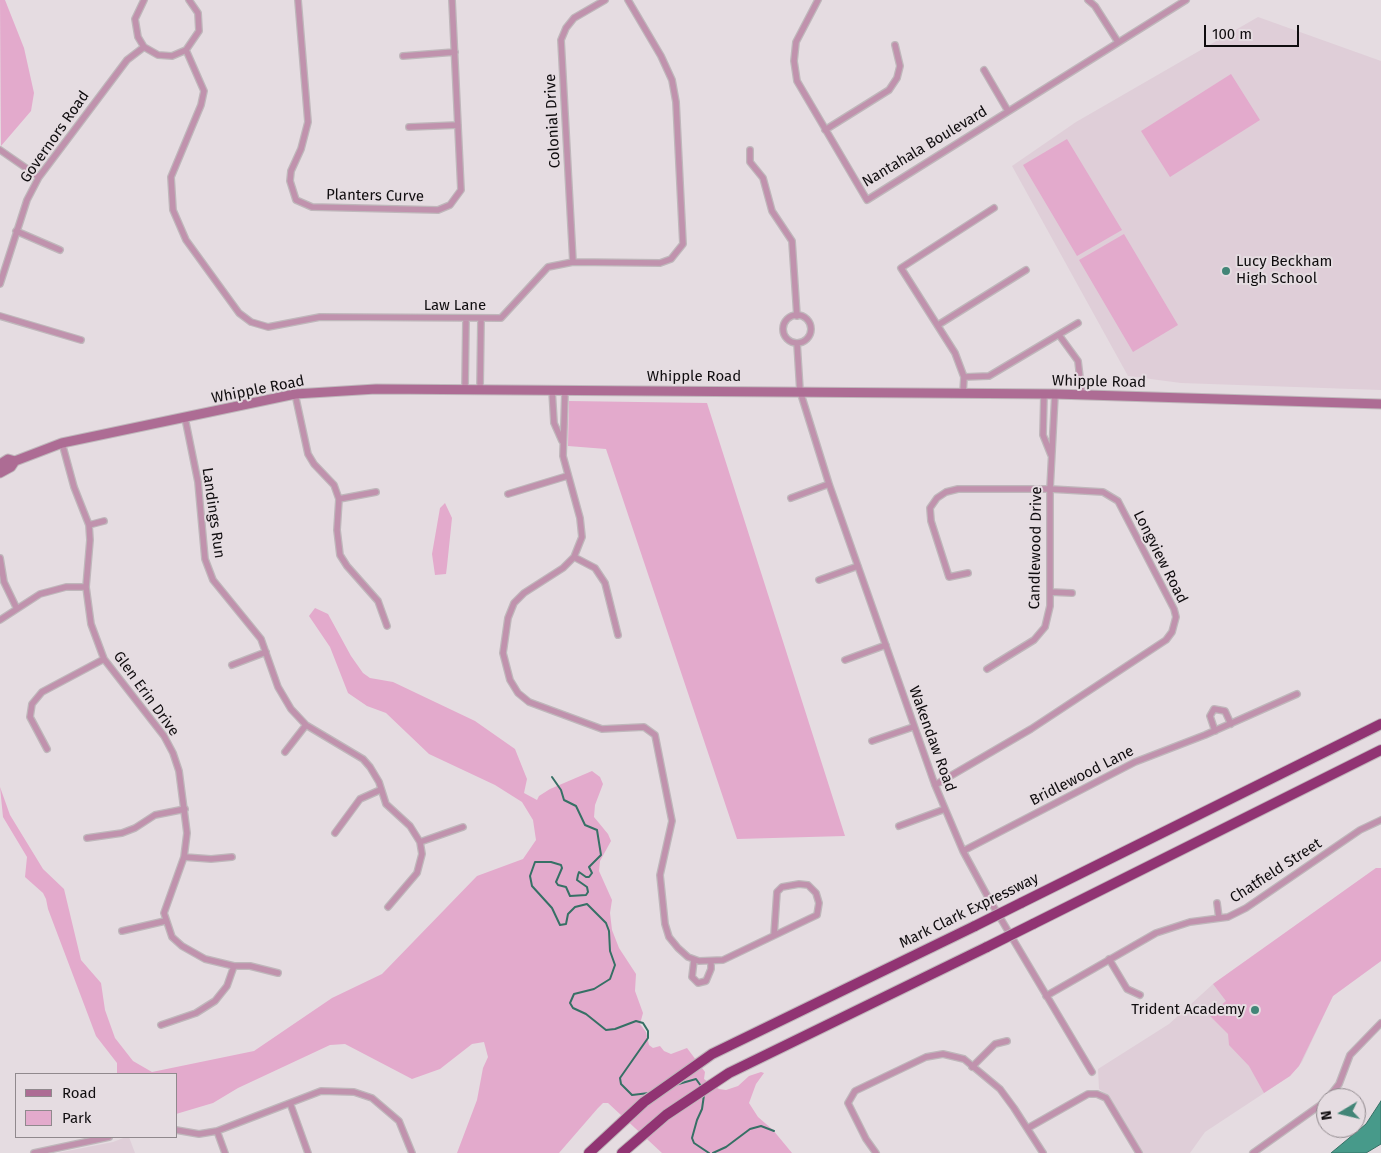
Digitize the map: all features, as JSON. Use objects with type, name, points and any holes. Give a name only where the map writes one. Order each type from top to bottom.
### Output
[{"type":"highway","name":"Mark Clark Expressway","points":[[589,1153],[611,1130],[644,1102],[712,1054],[975,926],[1381,724]]},
{"type":"highway","points":[[625,1150],[666,1115],[729,1073],[987,947],[1381,750]]},
{"type":"main road","name":"Whipple Road","points":[[0,472],[11,467],[15,461],[62,443],[295,394],[376,389],[552,390],[565,392],[800,391],[1055,394],[1381,404]]},
{"type":"main road","name":"Whipple Road","points":[[0,464],[8,459],[15,461]]},
{"type":"street","points":[[144,0],[135,19],[138,37],[144,47],[158,55],[172,56],[186,50],[199,31],[200,20],[193,1]]},
{"type":"street","name":"Planters Curve","points":[[298,0],[308,122],[301,148],[291,171],[290,181],[296,200],[312,208],[438,210],[450,205],[461,190],[456,52],[452,0]]},
{"type":"street","name":"Colonial Drive","points":[[573,262],[561,40],[566,28],[574,18],[606,0]]},
{"type":"street","name":"Law Lane","points":[[186,50],[204,91],[201,105],[175,161],[171,176],[170,196],[178,223],[186,240],[239,313],[251,322],[268,327],[320,318],[501,318],[548,267],[573,262],[660,262],[671,259],[683,244],[676,102],[672,80],[628,0]]},
{"type":"street","name":"Nantahala Boulevard","points":[[818,0],[796,42],[794,61],[797,81],[867,200],[1186,0]]},
{"type":"street","points":[[1088,0],[1095,6],[1118,42]]},
{"type":"street","points":[[825,130],[889,90],[897,78],[900,66],[895,45]]},
{"type":"street","name":"Governors Road","points":[[0,284],[27,200],[38,177],[127,60],[144,47]]},
{"type":"street","points":[[403,56],[456,52]]},
{"type":"street","points":[[984,70],[1008,111]]},
{"type":"street","points":[[410,127],[458,125]]},
{"type":"street","points":[[0,150],[38,177]]},
{"type":"street","points":[[750,150],[750,162],[763,178],[772,211],[792,241],[797,316]]},
{"type":"street","points":[[963,393],[964,378],[960,363],[901,268],[994,208]]},
{"type":"street","points":[[16,231],[60,250]]},
{"type":"street","points":[[938,325],[1026,270]]},
{"type":"street","points":[[0,316],[81,340]]},
{"type":"street","points":[[797,316],[806,319],[811,332],[806,340],[798,343],[789,341],[784,330],[786,322],[797,316]]},
{"type":"street","points":[[465,389],[466,319]]},
{"type":"street","points":[[480,389],[481,319]]},
{"type":"street","points":[[964,378],[989,376],[1078,323]]},
{"type":"street","points":[[1059,335],[1078,361],[1082,395]]},
{"type":"street","name":"Wakendaw Road","points":[[798,343],[800,391],[829,484],[935,785],[963,851],[1092,1072]]},
{"type":"street","points":[[552,390],[554,423],[562,443]]},
{"type":"street","points":[[565,392],[562,443],[567,476],[580,518],[582,537],[574,557],[562,568],[524,593],[514,603],[508,618],[503,653],[505,667],[518,693],[529,702],[602,729],[644,727],[655,735],[672,821],[660,875],[665,924],[669,937],[678,948],[694,960],[711,962],[723,960],[817,915],[819,903],[816,893],[808,885],[799,884],[782,887],[777,892],[774,935]]},
{"type":"street","points":[[295,394],[308,454],[334,485],[339,499],[337,530],[340,555],[347,566],[378,601],[388,626]]},
{"type":"street","name":"Candlewood Drive","points":[[1044,394],[1043,435],[1052,457]]},
{"type":"street","name":"Candlewood Drive","points":[[987,669],[1034,640],[1045,627],[1051,592],[1050,489],[1055,394]]},
{"type":"street","name":"Landings Run","points":[[185,418],[198,482],[205,559],[213,580],[261,639],[284,698],[306,725],[363,760],[376,775],[386,804],[410,826],[420,842]]},
{"type":"street","name":"Glen Erin Drive","points":[[62,443],[74,487],[89,525],[90,540],[86,587],[91,624],[104,659],[164,736],[174,753],[179,771],[185,809],[184,857],[178,879],[166,903],[164,913],[166,921]]},
{"type":"street","points":[[508,494],[567,476]]},
{"type":"street","points":[[791,498],[829,484]]},
{"type":"street","name":"Longview Road","points":[[935,785],[1031,729],[1166,640],[1172,632],[1176,617],[1174,609],[1118,501],[1103,492],[1094,490],[958,489],[946,492],[936,498],[930,508],[930,520],[949,577],[968,573]]},
{"type":"street","points":[[339,499],[376,492]]},
{"type":"street","points":[[89,525],[104,522]]},
{"type":"street","points":[[574,557],[595,568],[605,583],[618,635]]},
{"type":"street","points":[[0,558],[4,582],[17,609]]},
{"type":"street","points":[[819,580],[858,566]]},
{"type":"street","points":[[0,620],[40,594],[53,590],[86,587]]},
{"type":"street","points":[[1051,592],[1072,593]]},
{"type":"street","points":[[845,660],[886,646]]},
{"type":"street","points":[[232,665],[266,652]]},
{"type":"street","points":[[47,750],[30,717],[32,704],[42,692],[104,659]]},
{"type":"street","name":"Bridlewood Lane","points":[[963,851],[1136,762],[1215,731],[1297,694]]},
{"type":"street","points":[[1215,731],[1210,716],[1214,709],[1225,711],[1231,724]]},
{"type":"street","points":[[285,752],[306,725]]},
{"type":"street","points":[[872,742],[913,727]]},
{"type":"street","points":[[336,833],[360,799],[380,790]]},
{"type":"street","points":[[87,838],[122,833],[135,828],[155,815],[185,809]]},
{"type":"street","points":[[899,826],[945,809]]},
{"type":"street","name":"Chatfield Street","points":[[1046,996],[1156,933],[1174,926],[1228,917],[1246,908],[1360,830],[1381,820]]},
{"type":"street","points":[[388,907],[416,873],[422,854],[420,842],[463,827]]},
{"type":"street","points":[[184,857],[211,859],[232,857]]},
{"type":"street","points":[[1217,903],[1219,918]]},
{"type":"street","points":[[122,931],[166,921],[172,938],[205,959],[234,966],[250,966],[278,973]]},
{"type":"street","points":[[1109,959],[1127,989],[1140,995]]},
{"type":"street","points":[[694,960],[692,976],[698,983],[706,981],[711,969],[711,962]]},
{"type":"street","points":[[161,1025],[196,1012],[215,1001],[228,986],[234,966]]},
{"type":"street","points":[[1336,1088],[1350,1055],[1381,1023]]},
{"type":"street","points":[[972,1066],[995,1044],[1008,1041]]},
{"type":"street","points":[[876,1153],[866,1139],[848,1103],[855,1091],[936,1054],[956,1056],[972,1066],[1000,1089],[1043,1153]]},
{"type":"street","points":[[178,1130],[199,1134],[217,1131],[321,1091],[354,1092],[372,1098],[399,1121],[412,1153]]},
{"type":"street","points":[[1028,1128],[1088,1094],[1097,1094],[1106,1098],[1139,1153]]},
{"type":"street","points":[[290,1103],[308,1153]]},
{"type":"street","points":[[1253,1153],[1316,1108]]},
{"type":"street","points":[[217,1131],[225,1153]]},
{"type":"street","points":[[34,1153],[104,1138]]},
{"type":"shaded area","name":"Lucy Beckham High School","points":[[1258,17],[1381,61],[1381,390],[1181,383],[1128,376],[1012,166],[1076,122]]},
{"type":"shaded area","name":"Trident Academy","points":[[1376,868],[1381,868],[1381,961],[1333,996],[1302,1062],[1290,1076],[1205,1132],[1190,1153],[1142,1153],[1107,1095],[1099,1089],[1098,1069],[1169,1024],[1213,984]]},
{"type":"shaded area","points":[[1381,1101],[1381,1144],[1366,1153],[1331,1153],[1349,1138],[1366,1138],[1366,1124]]},
{"type":"shaded area","points":[[129,1138],[135,1153],[57,1153]]},
{"type":"green space","points":[[0,0],[5,0],[24,48],[34,93],[31,111],[1,146]]},
{"type":"green space","points":[[1231,74],[1260,120],[1170,177],[1141,131]]},
{"type":"green space","points":[[1067,139],[1122,230],[1077,256],[1023,165]]},
{"type":"green space","points":[[1124,234],[1178,325],[1133,352],[1079,260]]},
{"type":"green space","points":[[569,401],[707,403],[845,836],[737,839],[606,449],[568,446]]},
{"type":"green space","points":[[445,503],[452,518],[446,574],[435,575],[432,554],[440,508]]},
{"type":"green space","points":[[315,608],[328,614],[351,656],[363,673],[370,678],[393,682],[475,721],[515,749],[527,779],[524,793],[537,800],[539,796],[550,789],[592,771],[600,777],[603,784],[595,805],[594,817],[608,834],[611,841],[600,861],[599,871],[612,900],[610,913],[612,930],[619,948],[636,974],[635,991],[643,1013],[640,1024],[646,1032],[649,1045],[653,1048],[660,1046],[664,1051],[671,1054],[687,1048],[705,1072],[704,1079],[719,1089],[726,1090],[738,1086],[749,1076],[761,1072],[764,1073],[756,1084],[749,1103],[758,1117],[773,1130],[792,1153],[662,1153],[608,1103],[603,1103],[559,1153],[457,1153],[477,1100],[483,1068],[488,1057],[484,1042],[472,1044],[440,1069],[412,1079],[345,1044],[330,1045],[238,1088],[213,1103],[178,1113],[178,1073],[117,1073],[117,1063],[96,1036],[48,909],[46,899],[43,893],[25,877],[27,857],[3,817],[0,787],[10,815],[43,869],[64,889],[81,960],[101,983],[105,1010],[115,1038],[133,1061],[152,1072],[254,1051],[332,998],[382,974],[477,876],[523,859],[536,840],[533,820],[522,802],[495,785],[429,754],[386,713],[367,706],[348,693],[330,647],[309,616]]},
{"type":"green space","points":[[1376,868],[1381,868],[1381,961],[1333,996],[1299,1066],[1290,1076],[1264,1093],[1249,1066],[1229,1045],[1228,1034],[1209,1015],[1226,1001],[1213,984]]},
{"type":"waterway","points":[[552,777],[561,790],[564,800],[576,806],[585,825],[597,830],[601,855],[589,867],[592,873],[589,877],[579,872],[577,880],[587,887],[588,892],[586,895],[570,896],[566,887],[558,885],[556,882],[562,868],[561,865],[551,862],[535,862],[530,876],[532,886],[552,908],[560,925],[566,924],[568,914],[575,907],[587,904],[606,923],[609,931],[610,951],[615,965],[610,979],[594,989],[574,994],[570,1003],[573,1008],[586,1014],[606,1030],[615,1029],[636,1021],[643,1023],[648,1031],[648,1038],[620,1078],[621,1084],[632,1095],[649,1093]]},
{"type":"waterway","points":[[675,1085],[696,1079],[701,1086]]},
{"type":"waterway","points":[[704,1095],[702,1109],[692,1138],[694,1143],[709,1153]]},
{"type":"waterway","points":[[713,1153],[726,1147],[750,1129],[761,1126],[774,1131]]},
{"type":"place","name":"Lucy Beckham High School","points":[[1226,271]]},
{"type":"place","name":"Trident Academy","points":[[1255,1010]]}]
